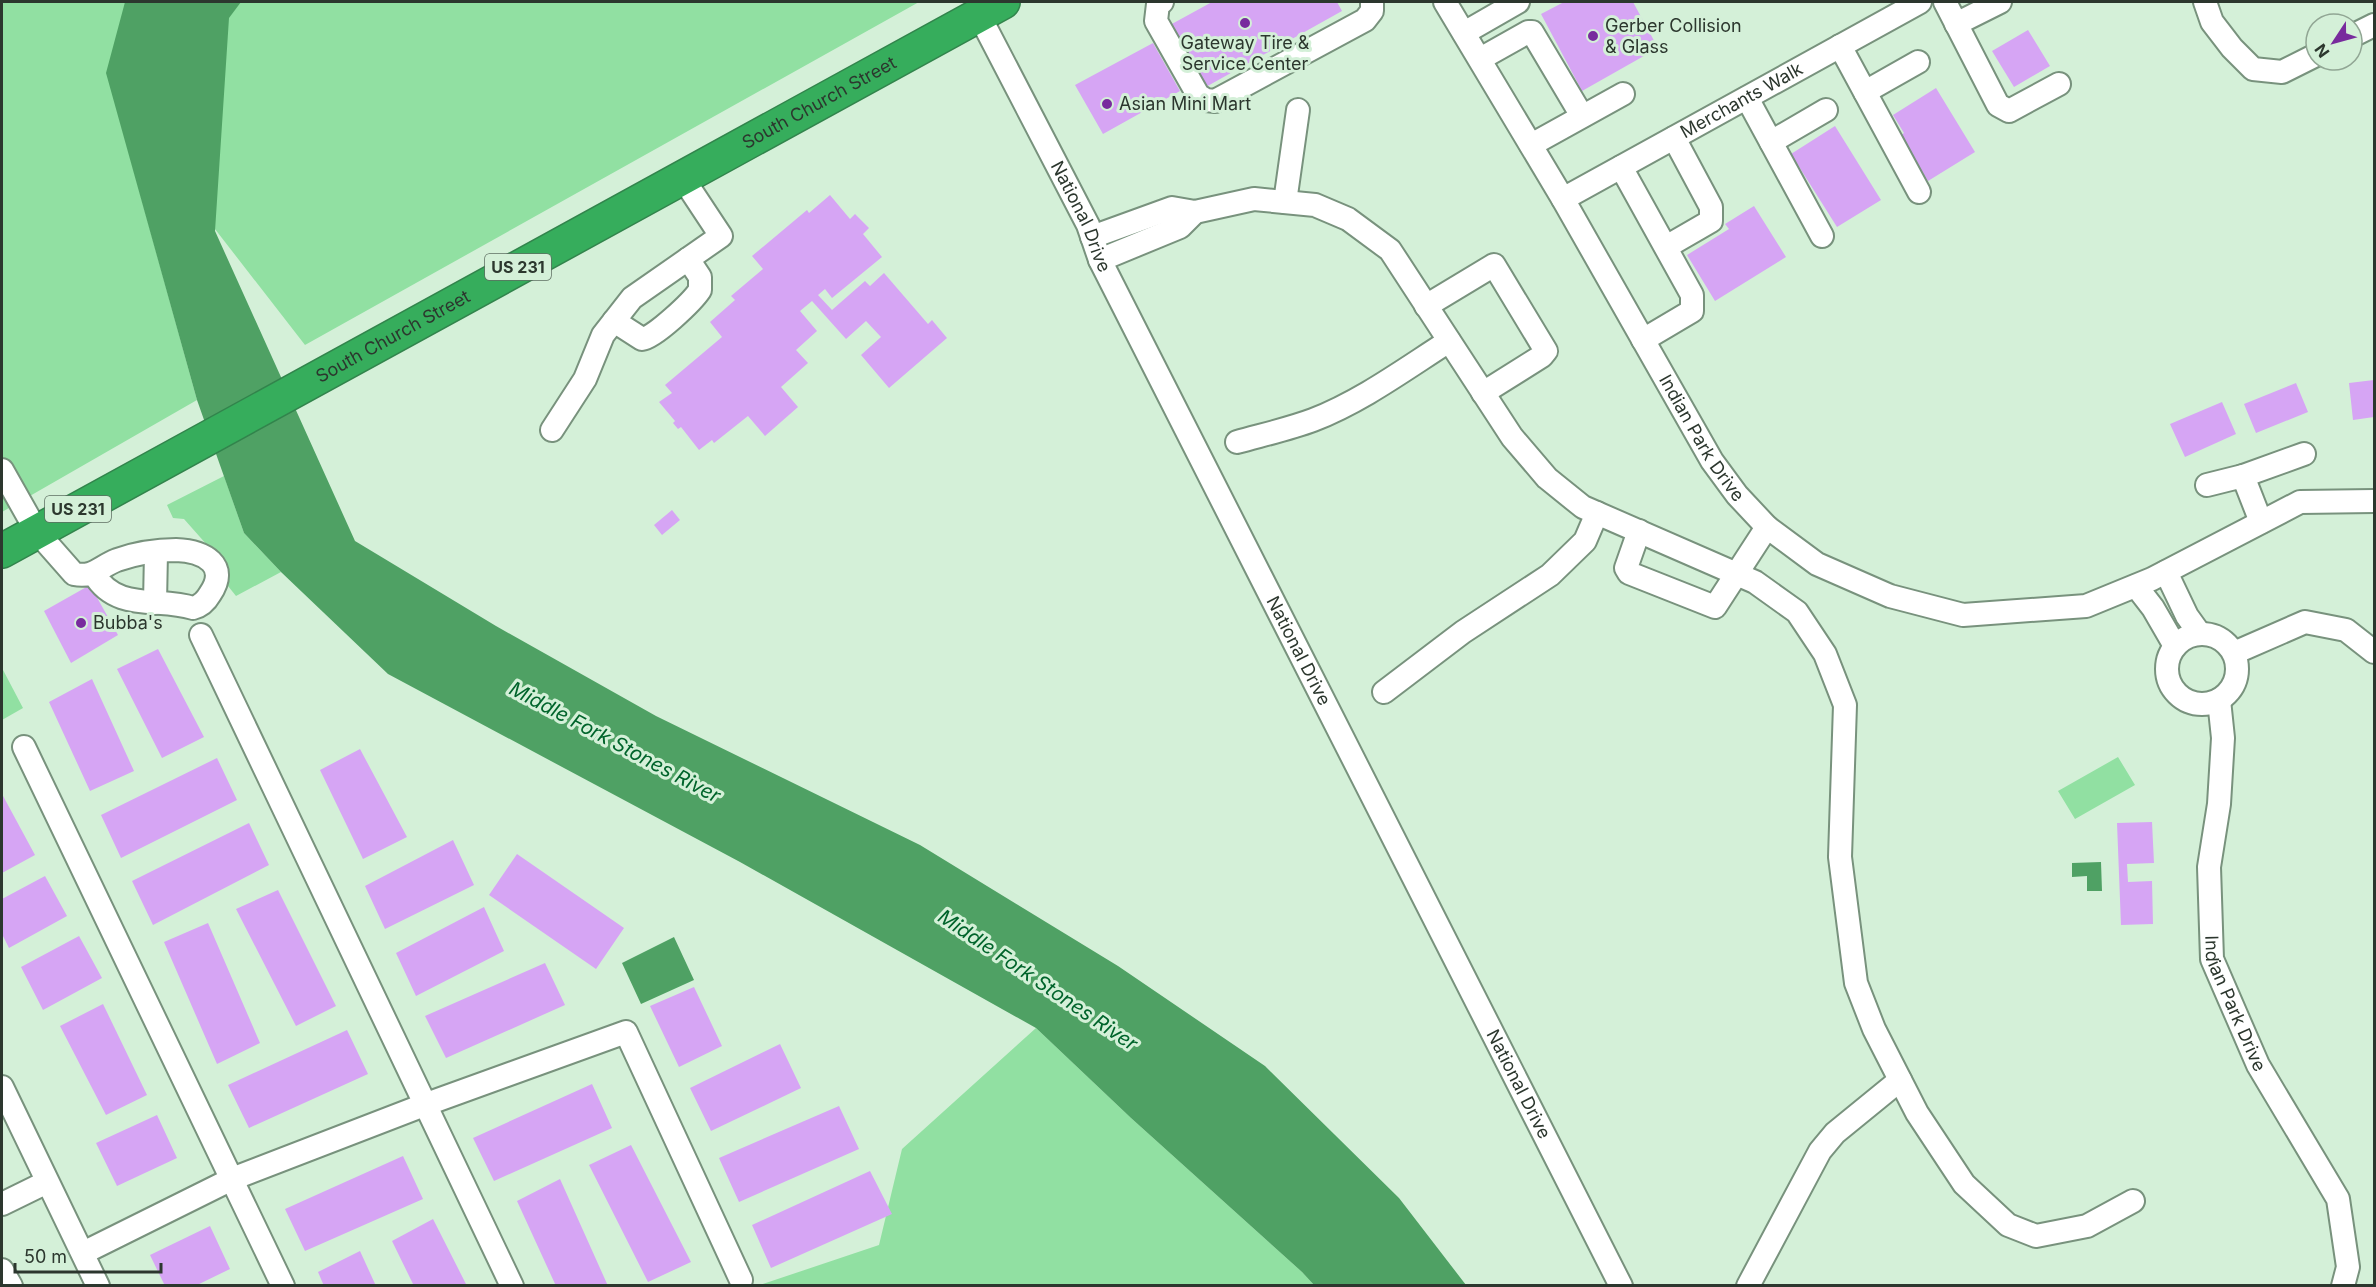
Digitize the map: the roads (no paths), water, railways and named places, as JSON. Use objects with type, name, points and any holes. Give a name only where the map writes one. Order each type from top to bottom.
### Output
[{"type":"highway","name":"South Church Street","points":[[2,551],[991,8]]},
{"type":"street","points":[[1162,2],[1158,4],[1156,21],[1198,94],[1206,100],[1215,101],[1365,20],[1371,11],[1372,2]]},
{"type":"street","name":"Indian Park Drive","points":[[1445,2],[1563,199],[1712,461],[1737,495],[1767,527],[1817,564],[1890,596],[1963,615],[2086,606],[2166,572],[2300,502],[2373,496]]},
{"type":"street","points":[[1464,33],[1518,2]]},
{"type":"street","name":"Merchants Walk","points":[[1563,199],[1920,2]]},
{"type":"street","points":[[1945,2],[1998,105],[2009,111],[2059,84]]},
{"type":"street","points":[[1956,24],[2000,2]]},
{"type":"street","points":[[2205,2],[2212,22],[2232,48],[2253,69],[2282,72],[2304,61]]},
{"type":"street","name":"National Drive","points":[[991,8],[1088,225],[1100,260],[1621,1286]]},
{"type":"street","points":[[1480,58],[1532,32],[1582,116]]},
{"type":"street","points":[[1840,46],[1919,192]]},
{"type":"street","points":[[1865,92],[1918,62]]},
{"type":"street","points":[[1531,145],[1623,94]]},
{"type":"street","points":[[1747,98],[1822,236]]},
{"type":"street","points":[[1285,202],[1298,110]]},
{"type":"street","points":[[1771,142],[1826,110]]},
{"type":"street","points":[[1666,247],[1712,221],[1711,207],[1674,138]]},
{"type":"street","points":[[1621,167],[1692,295],[1692,311],[1643,340]]},
{"type":"street","points":[[552,430],[585,379],[603,335],[632,298],[721,236],[682,177]]},
{"type":"street","points":[[1092,237],[1172,208],[1195,212],[1254,200],[1315,204],[1348,219],[1390,250],[1512,437],[1547,478],[1583,507],[1755,582],[1797,612],[1825,654],[1845,705],[1840,857],[1856,983],[1874,1029],[1917,1113],[1964,1184],[2008,1225],[2036,1236],[2087,1226],[2133,1201]]},
{"type":"street","points":[[1100,260],[1180,227],[1195,212]]},
{"type":"street","points":[[614,321],[642,339],[655,332],[700,290],[700,277],[688,259]]},
{"type":"street","points":[[1426,306],[1494,265],[1546,351],[1542,356],[1483,393]]},
{"type":"street","points":[[1237,442],[1311,420],[1340,408],[1449,341]]},
{"type":"street","points":[[2207,485],[2243,476],[2304,454]]},
{"type":"street","points":[[2,470],[37,532],[74,574],[94,574],[105,565],[119,560],[156,552],[180,550],[194,552],[215,566],[219,576],[205,601],[193,608],[171,602],[139,602],[113,593],[99,583],[94,574]]},
{"type":"street","points":[[2243,476],[2262,522]]},
{"type":"street","points":[[1384,692],[1463,632],[1550,575],[1584,541],[1597,513]]},
{"type":"street","points":[[1639,531],[1626,568],[1629,573],[1715,607],[1767,527]]},
{"type":"street","points":[[155,603],[156,552]]},
{"type":"street","points":[[2166,572],[2187,616],[2200,634]]},
{"type":"street","points":[[2136,586],[2153,608],[2175,646]]},
{"type":"street","points":[[2234,653],[2305,622],[2346,630],[2374,652]]},
{"type":"street","points":[[2200,634],[2220,638],[2234,653],[2238,666],[2236,680],[2229,692],[2219,700],[2206,704],[2192,702],[2180,696],[2171,685],[2167,672],[2168,658],[2175,646],[2186,637],[2200,634]]},
{"type":"street","points":[[201,636],[512,1286]]},
{"type":"street","name":"Indian Park Drive","points":[[2219,700],[2223,738],[2219,804],[2209,867],[2212,959],[2258,1065],[2338,1199],[2348,1267],[2343,1286]]},
{"type":"street","points":[[24,747],[283,1286]]},
{"type":"street","points":[[83,1253],[231,1179],[424,1105],[626,1032],[741,1280]]},
{"type":"street","points":[[1748,1286],[1820,1151],[1835,1133],[1900,1080]]},
{"type":"street","points":[[2,1087],[98,1286]]},
{"type":"street","points":[[2,1204],[47,1182]]},
{"type":"street","points":[[2,1270],[11,1286]]},
{"type":"water","name":"Middle Fork Stones River","points":[[125,2],[241,2],[229,18],[215,231],[355,541],[496,626],[656,716],[920,845],[1118,966],[1265,1066],[1399,1198],[1466,1285],[1314,1285],[1036,1028],[740,862],[388,674],[281,572],[244,533],[197,400],[106,73]]},
{"type":"water","points":[[2101,862],[2102,891],[2087,891],[2087,876],[2072,877],[2072,863]]},
{"type":"water","points":[[674,937],[694,980],[641,1004],[622,963]]},
{"type":"place","name":"Gateway Tire & Service Center","points":[[1245,23]]},
{"type":"place","name":"Gerber Collision & Glass","points":[[1593,36]]},
{"type":"place","name":"Asian Mini Mart","points":[[1107,104]]},
{"type":"place","name":"Bubba's","points":[[81,623]]}]
